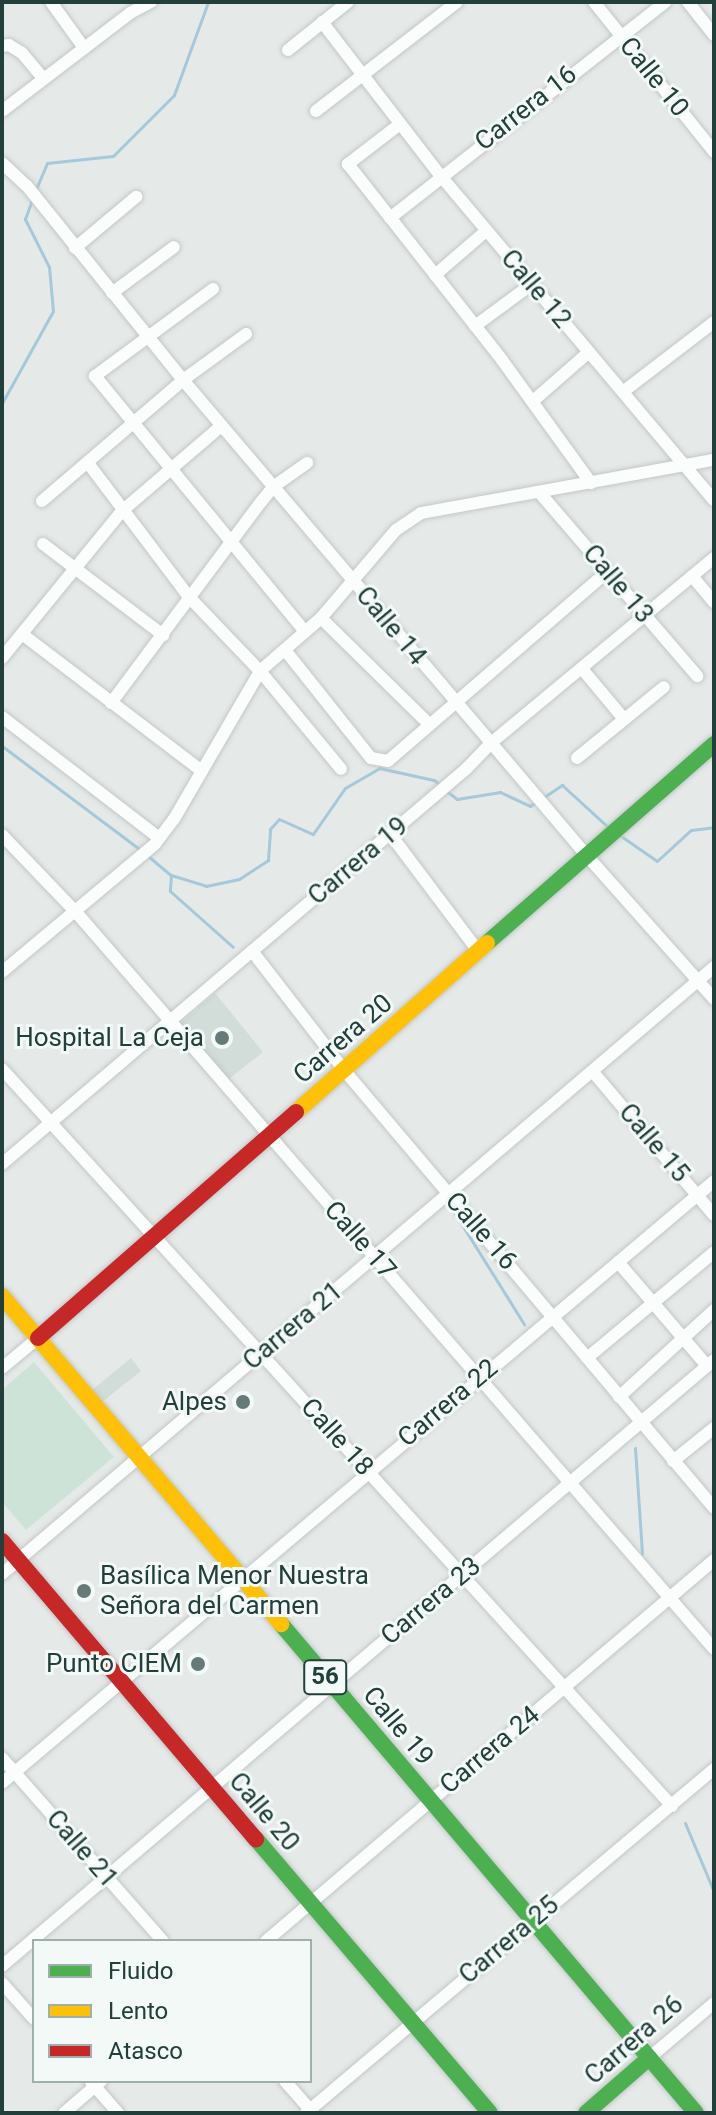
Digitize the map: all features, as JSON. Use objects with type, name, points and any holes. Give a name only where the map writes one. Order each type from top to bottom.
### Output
[{"type":"main road","name":"Carrera 20","points":[[38,1338],[714,744]]},
{"type":"main road","name":"Calle 19","points":[[2,1296],[696,2113]]},
{"type":"main road","name":"Calle 20","points":[[2,1541],[490,2113]]},
{"type":"main road","name":"Carrera 26","points":[[586,2113],[649,2058]]},
{"type":"street","points":[[51,2],[84,48]]},
{"type":"street","points":[[2,111],[84,48],[127,8],[151,2]]},
{"type":"street","points":[[288,50],[348,2]]},
{"type":"street","points":[[316,111],[457,2]]},
{"type":"street","name":"Calle 10","points":[[594,2],[713,150]]},
{"type":"street","name":"Carrera 16","points":[[390,218],[440,175],[665,2]]},
{"type":"street","points":[[688,2],[714,35]]},
{"type":"street","name":"Calle 12","points":[[322,22],[440,175],[714,500]]},
{"type":"street","points":[[2,46],[9,45],[22,53],[43,78]]},
{"type":"street","points":[[400,124],[348,164],[533,401],[591,483]]},
{"type":"street","name":"Calle 14","points":[[2,163],[27,186],[221,426],[535,796],[714,999]]},
{"type":"street","points":[[75,248],[136,197]]},
{"type":"street","points":[[435,275],[486,231]]},
{"type":"street","points":[[112,293],[174,247]]},
{"type":"street","points":[[475,326],[532,284]]},
{"type":"street","points":[[213,289],[95,376],[305,632]]},
{"type":"street","points":[[624,391],[714,322]]},
{"type":"street","points":[[42,501],[183,380],[246,334]]},
{"type":"street","points":[[533,401],[589,352]]},
{"type":"street","points":[[2,658],[122,511],[221,426]]},
{"type":"street","points":[[2,972],[157,841],[260,671],[321,618],[355,582],[396,530],[421,513],[714,460]]},
{"type":"street","points":[[88,463],[189,597],[260,671],[341,769]]},
{"type":"street","points":[[111,703],[273,487],[307,463]]},
{"type":"street","name":"Calle 13","points":[[539,492],[697,676]]},
{"type":"street","points":[[43,544],[163,635]]},
{"type":"street","name":"Carrera 19","points":[[2,1164],[444,788],[491,743],[583,670],[714,558]]},
{"type":"street","points":[[285,650],[371,758],[388,761],[428,723],[607,572]]},
{"type":"street","points":[[692,576],[714,602]]},
{"type":"street","points":[[321,618],[428,723]]},
{"type":"street","points":[[22,634],[202,771]]},
{"type":"street","points":[[583,670],[624,719]]},
{"type":"street","points":[[577,758],[664,687]]},
{"type":"street","points":[[2,717],[157,841]]},
{"type":"street","points":[[390,834],[479,952]]},
{"type":"street","name":"Calle 17","points":[[2,835],[75,911],[714,1649]]},
{"type":"street","name":"Calle 16","points":[[252,951],[344,1070],[640,1423],[711,1499]]},
{"type":"street","name":"Carrera 21","points":[[2,1574],[64,1517],[139,1457],[714,967]]},
{"type":"street","name":"Calle 18","points":[[2,1069],[672,1806]]},
{"type":"street","name":"Calle 15","points":[[593,1072],[714,1215]]},
{"type":"street","name":"Carrera 22","points":[[2,1783],[714,1181]]},
{"type":"street","points":[[587,1358],[651,1301],[714,1252]]},
{"type":"street","points":[[618,1262],[683,1338],[710,1363]]},
{"type":"street","points":[[619,1397],[714,1310]]},
{"type":"street","name":"Carrera 20","points":[[2,1368],[38,1338]]},
{"type":"street","name":"Carrera 23","points":[[34,1939],[710,1363]]},
{"type":"street","points":[[673,1461],[714,1428]]},
{"type":"street","name":"Carrera 24","points":[[268,1939],[714,1560]]},
{"type":"street","name":"Calle 21","points":[[2,1758],[161,1939]]},
{"type":"street","name":"Carrera 25","points":[[310,2112],[531,1920],[714,1769]]},
{"type":"street","name":"Carrera 23","points":[[2,1966],[32,1940]]},
{"type":"street","points":[[2,1983],[32,2017]]},
{"type":"street","name":"Carrera 26","points":[[649,2058],[714,2003]]},
{"type":"street","points":[[64,2113],[95,2083],[118,2113]]},
{"type":"street","points":[[287,2083],[310,2112]]},
{"type":"shaded area","name":"Hospital La Ceja","points":[[215,993],[263,1052],[229,1079],[181,1023]]},
{"type":"shaded area","points":[[131,1358],[141,1371],[102,1402],[92,1390]]},
{"type":"green space","points":[[34,1362],[114,1457],[26,1530],[2,1502],[2,1390]]},
{"type":"waterway","points":[[36,189],[47,163],[113,156],[174,95],[208,2]]},
{"type":"waterway","points":[[2,403],[53,311],[49,267],[25,219],[32,200]]},
{"type":"waterway","points":[[2,746],[142,851]]},
{"type":"waterway","points":[[148,856],[171,875],[206,886],[239,879],[268,860],[270,829],[279,819],[313,834],[345,788],[379,768],[434,780],[440,785]]},
{"type":"waterway","points":[[544,797],[562,785],[608,827]]},
{"type":"waterway","points":[[445,790],[457,799],[500,792],[530,806],[537,801]]},
{"type":"waterway","points":[[618,834],[657,861],[691,830],[714,827]]},
{"type":"waterway","points":[[171,875],[170,891],[233,947]]},
{"type":"waterway","points":[[449,1204],[524,1324]]},
{"type":"waterway","points":[[635,1448],[642,1554]]},
{"type":"waterway","points":[[685,1823],[714,1892]]},
{"type":"traffic: fast","points":[[487,943],[714,744]]},
{"type":"traffic: fast","points":[[281,1624],[696,2113]]},
{"type":"traffic: fast","points":[[256,1839],[490,2113]]},
{"type":"traffic: fast","points":[[586,2113],[649,2058]]},
{"type":"traffic: slow","points":[[296,1112],[487,943]]},
{"type":"traffic: slow","points":[[2,1296],[281,1624]]},
{"type":"traffic: jam","points":[[38,1338],[296,1112]]},
{"type":"traffic: jam","points":[[2,1541],[256,1839]]},
{"type":"place","name":"Hospital La Ceja","points":[[222,1038]]},
{"type":"place","name":"Alpes","points":[[243,1402]]},
{"type":"place","name":"Basílica Menor Nuestra Señora del Carmen","points":[[84,1591]]},
{"type":"place","name":"Punto CIEM","points":[[198,1664]]}]
